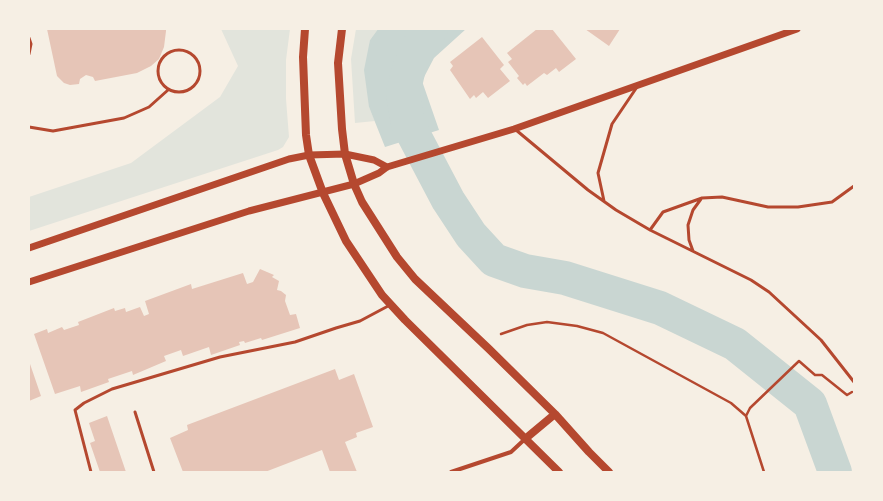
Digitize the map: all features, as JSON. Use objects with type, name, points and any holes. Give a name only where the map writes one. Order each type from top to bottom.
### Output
[{"type":"main road","points":[[305,29],[303,57],[306,135],[309,155],[323,193],[346,241],[382,295],[391,305],[559,472]]},
{"type":"main road","points":[[342,29],[338,63],[341,123],[345,154],[354,184],[375,222],[397,257],[415,279],[555,414],[609,472]]},
{"type":"main road","points":[[525,439],[555,414]]},
{"type":"street","points":[[29,282],[250,211],[354,184],[379,173],[387,167],[514,129],[797,29]]},
{"type":"street","points":[[29,248],[289,160],[309,155],[345,154],[374,160],[387,167]]},
{"type":"street","points":[[451,472],[511,452],[525,439]]},
{"type":"lane","points":[[29,38],[31,44],[29,54]]},
{"type":"lane","points":[[182,49],[189,52],[198,62],[200,76],[191,88],[184,92],[168,90],[161,84],[158,77],[157,68],[159,61],[168,51],[182,49]]},
{"type":"lane","points":[[604,201],[598,173],[612,124],[639,85]]},
{"type":"lane","points":[[29,127],[53,131],[124,118],[149,107],[168,90]]},
{"type":"lane","points":[[514,129],[616,210],[650,230],[751,280],[769,292],[821,340],[854,382]]},
{"type":"lane","points":[[650,230],[663,212],[701,198],[722,197],[768,207],[798,207],[832,202],[854,186]]},
{"type":"lane","points":[[693,251],[689,240],[688,225],[692,210],[701,198]]},
{"type":"lane","points":[[91,472],[75,410],[84,403],[112,389],[220,358],[296,342],[360,321],[391,305]]},
{"type":"lane","points":[[135,412],[154,472]]},
{"type":"path","points":[[501,334],[527,325],[547,322],[577,326],[603,333],[731,402],[746,416],[764,472]]},
{"type":"path","points":[[746,416],[750,408],[799,360],[815,375],[822,375],[847,395],[854,390]]},
{"type":"shaded area","points":[[221,29],[290,29],[286,60],[286,99],[289,137],[283,147],[278,150],[29,231],[29,197],[131,163],[220,97],[238,66]]},
{"type":"shaded area","points":[[356,29],[378,29],[370,40],[369,107],[375,121],[355,123],[351,59]]},
{"type":"shaded area","points":[[378,29],[466,29],[434,58],[422,81],[439,130],[385,147],[369,107],[364,70],[370,40]]},
{"type":"building","points":[[47,29],[166,29],[166,31],[164,47],[159,59],[151,66],[137,73],[95,81],[93,77],[86,75],[80,79],[79,84],[70,85],[64,83],[57,76]]},
{"type":"building","points":[[537,29],[552,29],[576,59],[559,72],[556,68],[547,75],[544,73],[527,86],[525,83],[523,85],[517,78],[519,76],[508,62],[512,59],[507,53]]},
{"type":"building","points":[[585,29],[620,29],[609,46]]},
{"type":"building","points":[[482,37],[504,65],[500,69],[510,81],[488,98],[483,92],[476,98],[474,95],[470,99],[450,70],[453,66],[450,62]]},
{"type":"building","points":[[260,269],[274,275],[272,277],[279,281],[277,290],[286,295],[285,301],[290,315],[296,314],[300,328],[262,340],[261,338],[245,343],[244,341],[239,342],[240,345],[211,355],[209,347],[183,356],[181,350],[164,356],[166,361],[133,375],[132,371],[108,379],[109,382],[81,392],[80,386],[55,394],[34,334],[47,329],[48,333],[62,327],[64,330],[79,325],[78,322],[114,308],[115,311],[125,308],[126,312],[140,307],[144,316],[149,314],[145,301],[191,284],[192,289],[243,273],[247,284],[253,282]]},
{"type":"building","points":[[29,361],[41,396],[29,401]]},
{"type":"building","points":[[335,369],[339,380],[354,374],[373,427],[356,433],[357,437],[345,442],[357,472],[330,472],[322,450],[265,472],[183,472],[170,438],[188,430],[187,425]]},
{"type":"building","points":[[107,416],[126,472],[100,472],[90,443],[95,441],[89,423]]},
{"type":"waterway","points":[[431,29],[419,46],[409,68],[403,94],[408,124],[448,200],[471,235],[494,260],[525,271],[565,278],[660,308],[735,344],[810,404],[835,472]]}]
